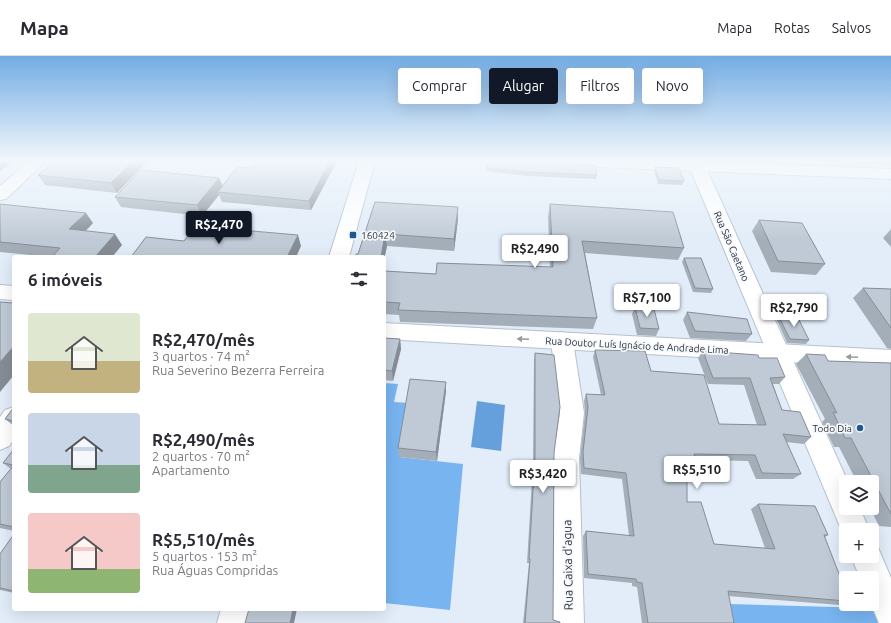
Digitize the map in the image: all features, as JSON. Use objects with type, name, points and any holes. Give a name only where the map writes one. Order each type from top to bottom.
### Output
[{"type":"street","points":[[0,195],[8,187]]},
{"type":"street","points":[[340,255],[359,187]]},
{"type":"street","name":"Rua São Caetano","points":[[707,187],[777,353],[852,523]]},
{"type":"street","points":[[0,292],[12,293]]},
{"type":"street","name":"Rua Doutor Luís Ignácio de Andrade Lima","points":[[386,331],[891,359]]},
{"type":"street","name":"Rua Caixa d'agua","points":[[562,341],[572,413],[566,458],[568,623]]},
{"type":"street","points":[[0,438],[12,421]]},
{"type":"street","points":[[869,563],[891,614]]},
{"type":"street","points":[[233,623],[236,611]]},
{"type":"shaded area","points":[[386,383],[398,384],[394,402],[409,403],[399,457],[463,464],[450,610],[386,603]]},
{"type":"shaded area","points":[[477,401],[505,405],[501,451],[471,447]]},
{"type":"shaded area","points":[[730,604],[839,607],[839,611],[875,611],[881,623],[733,623]]},
{"type":"building","points":[[124,187],[211,187],[197,205],[115,197]]},
{"type":"building","points":[[221,187],[316,187],[309,201],[218,192]]},
{"type":"building","points":[[375,202],[458,207],[454,239],[385,234],[381,255],[356,255],[358,254]]},
{"type":"building","points":[[0,204],[86,213],[69,229],[115,234],[97,255],[54,255],[60,248],[0,242]]},
{"type":"building","points":[[550,204],[673,212],[684,248],[582,241],[597,318],[398,310],[400,303],[386,302],[386,271],[436,274],[437,263],[553,267]]},
{"type":"building","points":[[759,220],[802,223],[825,264],[778,261]]},
{"type":"building","points":[[195,226],[298,235],[288,255],[132,255],[146,237],[184,241]]},
{"type":"building","points":[[684,258],[701,258],[713,289],[695,288]]},
{"type":"building","points":[[863,288],[891,289],[891,328]]},
{"type":"building","points":[[0,302],[12,303],[12,348],[0,362]]},
{"type":"building","points":[[635,307],[654,309],[659,329],[640,328]]},
{"type":"building","points":[[687,312],[747,319],[752,334],[695,331]]},
{"type":"building","points":[[778,315],[797,316],[809,340],[790,339]]},
{"type":"building","points":[[386,338],[400,339],[392,371],[386,370]]},
{"type":"building","points":[[595,350],[645,351],[651,371],[704,375],[719,424],[766,425],[750,378],[713,378],[703,351],[758,355],[759,358],[777,358],[785,377],[770,378],[782,410],[800,412],[811,437],[783,434],[801,474],[762,473],[755,455],[694,454],[699,472],[687,472],[687,502],[701,502],[714,544],[775,549],[758,504],[815,506],[828,535],[824,535],[839,574],[839,600],[728,591],[734,623],[648,623],[642,583],[637,582],[636,579],[588,574],[586,531],[634,536],[626,473],[584,468],[583,452],[588,407],[586,394],[605,395]]},
{"type":"building","points":[[535,353],[554,355],[560,407],[554,453],[553,620],[560,623],[525,623],[535,457]]},
{"type":"building","name":"Todo Dia","points":[[806,354],[825,355],[828,361],[891,363],[891,514],[879,491],[879,475],[870,475],[851,438],[845,438],[833,412],[837,413]]},
{"type":"building","points":[[410,379],[446,382],[436,452],[398,448]]},
{"type":"building","points":[[12,410],[12,421],[5,419]]},
{"type":"building","points":[[12,452],[12,465],[3,463]]},
{"type":"building","points":[[12,467],[12,527],[0,524],[0,482]]},
{"type":"building","points":[[12,537],[12,591],[0,588],[0,554]]},
{"type":"building","points":[[248,611],[293,611],[290,623],[245,623]]},
{"type":"place","name":"160424","points":[[353,235]]},
{"type":"place","name":"Todo Dia","points":[[860,428]]}]
